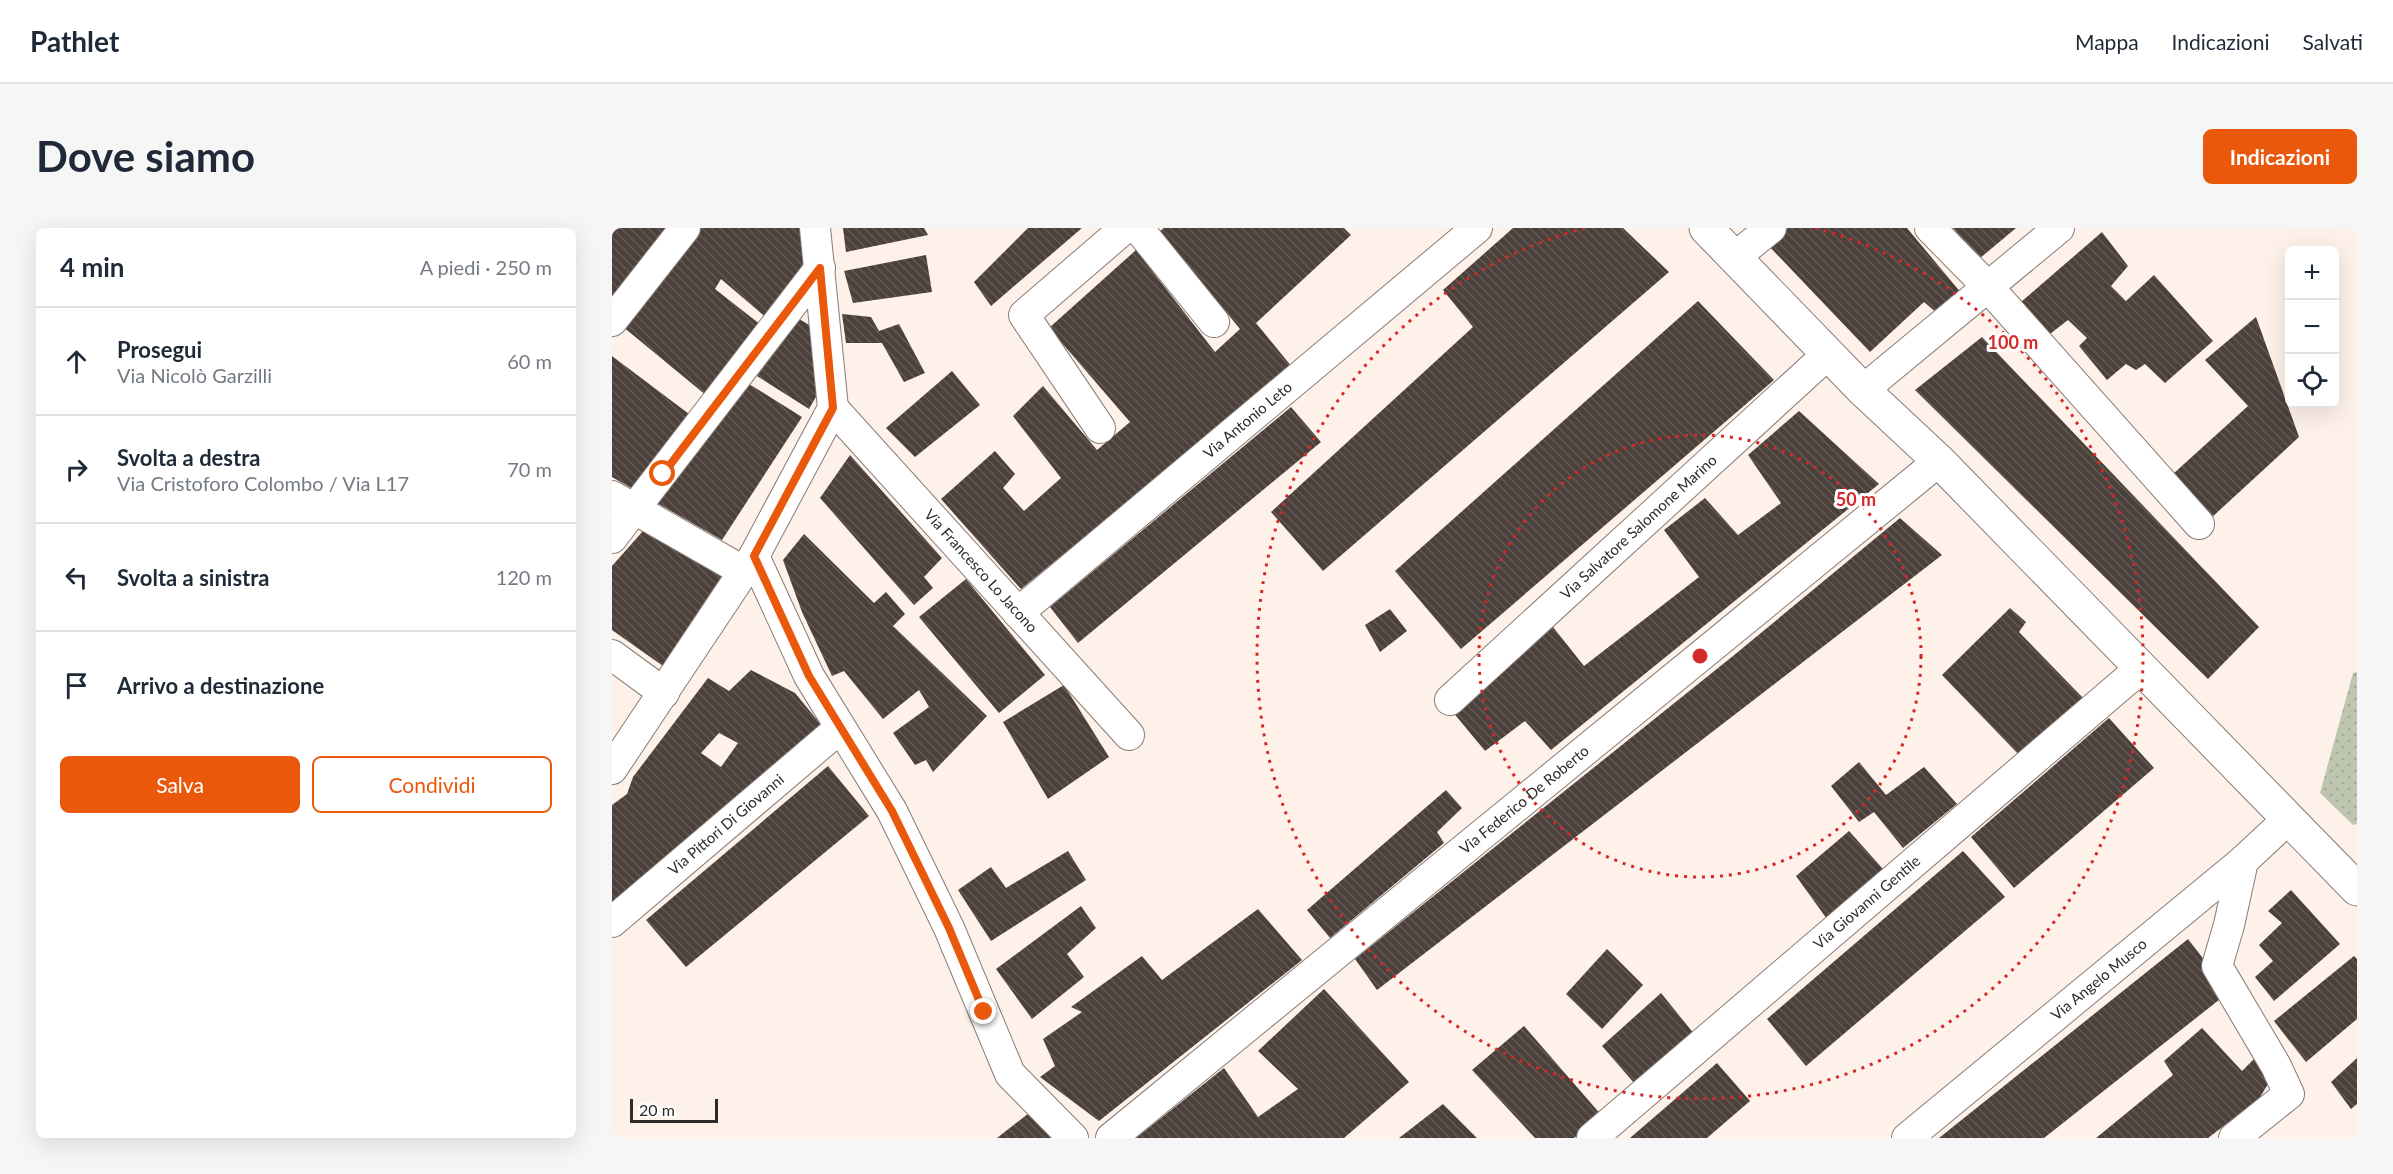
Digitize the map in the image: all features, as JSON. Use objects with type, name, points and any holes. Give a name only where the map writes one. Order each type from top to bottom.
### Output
[{"type":"main road","points":[[1706,228],[1863,390],[1939,461],[2357,889]]},
{"type":"street","points":[[612,321],[685,228]]},
{"type":"street","points":[[612,769],[748,563],[833,408],[815,228]]},
{"type":"street","points":[[1100,428],[1023,315],[1125,228]]},
{"type":"street","points":[[1138,228],[1214,322]]},
{"type":"street","name":"Via Antonio Leto","points":[[1018,613],[1477,228]]},
{"type":"street","points":[[1734,258],[1771,228]]},
{"type":"street","points":[[1930,228],[1988,287],[2199,524]]},
{"type":"street","points":[[1863,390],[2059,228]]},
{"type":"street","points":[[612,538],[623,502],[820,268]]},
{"type":"street","name":"Via Salvatore Salomone Marino","points":[[1450,700],[1828,354]]},
{"type":"street","name":"Via Francesco Lo Jacono","points":[[833,408],[1129,735]]},
{"type":"street","name":"Via Federico De Roberto","points":[[1111,1138],[1939,461]]},
{"type":"street","points":[[623,502],[748,563],[809,676],[892,811],[944,917],[1010,1074],[1073,1138]]},
{"type":"street","points":[[612,655],[664,693]]},
{"type":"street","name":"Via Giovanni Gentile","points":[[1592,1138],[2141,668]]},
{"type":"street","name":"Via Pittori Di Giovanni","points":[[612,922],[840,728]]},
{"type":"street","name":"Via Angelo Musco","points":[[1907,1138],[2243,861],[2288,819]]},
{"type":"street","points":[[2234,1138],[2289,1094],[2276,1066],[2217,966],[2243,861]]},
{"type":"green space","points":[[2357,672],[2357,824],[2353,825],[2320,793],[2353,673]]},
{"type":"building","points":[[613,228],[666,228],[612,304],[612,230]]},
{"type":"building","points":[[699,228],[806,228],[808,265],[769,320],[721,279],[715,289],[761,325],[707,396],[622,326]]},
{"type":"building","points":[[843,228],[924,228],[928,235],[846,252]]},
{"type":"building","points":[[1028,228],[1082,228],[991,306],[974,282]]},
{"type":"building","points":[[1164,228],[1344,228],[1351,235],[1256,323],[1292,367],[1021,589],[941,499],[995,451],[1015,474],[1003,488],[1024,511],[1061,478],[1013,416],[1043,386],[1097,450],[1130,422],[1049,328],[1136,250],[1215,352],[1240,329],[1160,231]]},
{"type":"building","points":[[1513,228],[1623,228],[1669,272],[1323,571],[1271,512],[1473,327],[1443,290]]},
{"type":"building","points":[[1788,228],[1907,228],[1962,294],[1938,314],[1924,302],[1870,352],[1767,244]]},
{"type":"building","points":[[1953,228],[2016,228],[1979,259]]},
{"type":"building","points":[[2102,232],[2128,266],[2111,286],[2126,301],[2154,275],[2213,341],[2165,383],[2145,364],[2136,370],[2126,364],[2107,380],[2079,346],[2087,338],[2068,320],[2046,337],[2021,302]]},
{"type":"building","points":[[926,255],[932,292],[853,303],[844,271]]},
{"type":"building","points":[[1698,301],[1774,380],[1461,649],[1395,571]]},
{"type":"building","points":[[842,314],[871,317],[879,331],[899,324],[925,373],[904,382],[882,343],[846,343]]},
{"type":"building","points":[[2256,317],[2285,398],[2285,408],[2289,408],[2299,437],[2210,519],[2173,474],[2248,406],[2205,360]]},
{"type":"building","points":[[799,319],[813,327],[817,395],[809,409],[757,376]]},
{"type":"building","points":[[1982,337],[2259,627],[2208,679],[1915,390]]},
{"type":"building","points":[[612,356],[689,414],[633,489],[612,477]]},
{"type":"building","points":[[952,371],[980,405],[915,457],[886,428]]},
{"type":"building","points":[[749,384],[802,417],[722,540],[657,503]]},
{"type":"building","points":[[1291,407],[1321,442],[1078,643],[1050,607]]},
{"type":"building","points":[[1799,411],[1879,484],[1551,750],[1525,721],[1485,751],[1452,711],[1553,627],[1584,666],[1699,577],[1664,530],[1705,498],[1738,535],[1781,503],[1748,455]]},
{"type":"building","points":[[850,455],[942,558],[924,577],[933,588],[914,605],[820,498]]},
{"type":"building","points":[[1900,518],[1942,555],[1377,990],[1355,959],[1733,656]]},
{"type":"building","points":[[643,531],[723,575],[663,666],[612,630],[612,566]]},
{"type":"building","points":[[804,534],[874,603],[886,592],[905,614],[893,626],[987,716],[933,772],[926,760],[915,765],[893,733],[929,707],[919,690],[883,719],[844,671],[832,676],[802,612],[783,560]]},
{"type":"building","points":[[966,579],[1045,675],[999,713],[919,617]]},
{"type":"building","points":[[2010,608],[2026,622],[2019,632],[2084,699],[2023,759],[1942,675]]},
{"type":"building","points":[[1390,609],[1407,631],[1380,652],[1365,625]]},
{"type":"building","points":[[751,670],[795,693],[823,727],[612,904],[612,805],[627,794],[633,777],[708,678],[729,691]],"holes":[[[719,733],[738,743],[721,767],[701,753]]]},
{"type":"building","points":[[1064,685],[1109,757],[1048,799],[1003,722]]},
{"type":"building","points":[[2109,718],[2154,768],[2014,888],[1971,837]]},
{"type":"building","points":[[1859,762],[1886,795],[1924,767],[1957,804],[1903,848],[1874,812],[1859,822],[1831,786]]},
{"type":"building","points":[[828,766],[869,816],[686,967],[646,920]]},
{"type":"building","points":[[1446,790],[1462,808],[1437,832],[1444,843],[1330,938],[1307,910]]},
{"type":"building","points":[[1849,831],[1883,869],[1827,919],[1796,876]]},
{"type":"building","points":[[1068,851],[1086,880],[991,941],[958,890],[991,867],[1006,888]]},
{"type":"building","points":[[1963,851],[2005,897],[1806,1066],[1767,1019]]},
{"type":"building","points":[[2291,890],[2340,944],[2274,1001],[2255,977],[2273,961],[2259,945],[2282,923],[2268,911]]},
{"type":"building","points":[[1081,906],[1096,928],[1067,954],[1084,977],[1032,1019],[996,969]]},
{"type":"building","points":[[1258,909],[1302,960],[1099,1121],[1040,1077],[1055,1066],[1043,1039],[1082,1012],[1071,1007],[1142,956],[1162,980]]},
{"type":"building","points":[[2188,939],[2229,992],[2044,1138],[1939,1138]]},
{"type":"building","points":[[1607,949],[1643,985],[1602,1029],[1566,994]]},
{"type":"building","points":[[2354,956],[2357,959],[2357,1019],[2306,1062],[2274,1021]]},
{"type":"building","points":[[1324,989],[1409,1082],[1344,1138],[1136,1138],[1224,1068],[1258,1117],[1298,1089],[1258,1051]]},
{"type":"building","points":[[1661,993],[1695,1035],[1635,1084],[1602,1046]]},
{"type":"building","points":[[1524,1026],[1603,1117],[1574,1138],[1535,1138],[1472,1070]]},
{"type":"building","points":[[2202,1028],[2242,1071],[2255,1058],[2268,1084],[2259,1099],[2208,1138],[2096,1138],[2173,1075],[2164,1061]]},
{"type":"building","points":[[2357,1058],[2357,1104],[2351,1109],[2331,1082]]},
{"type":"building","points":[[1717,1063],[1750,1101],[1707,1138],[1630,1138]]},
{"type":"building","points":[[1443,1104],[1477,1138],[1399,1138]]},
{"type":"building","points":[[1029,1113],[1056,1138],[997,1138]]},
{"type":"route","points":[[663,474],[820,268],[833,408],[754,556],[809,676],[892,811],[949,928],[984,1012]]}]
